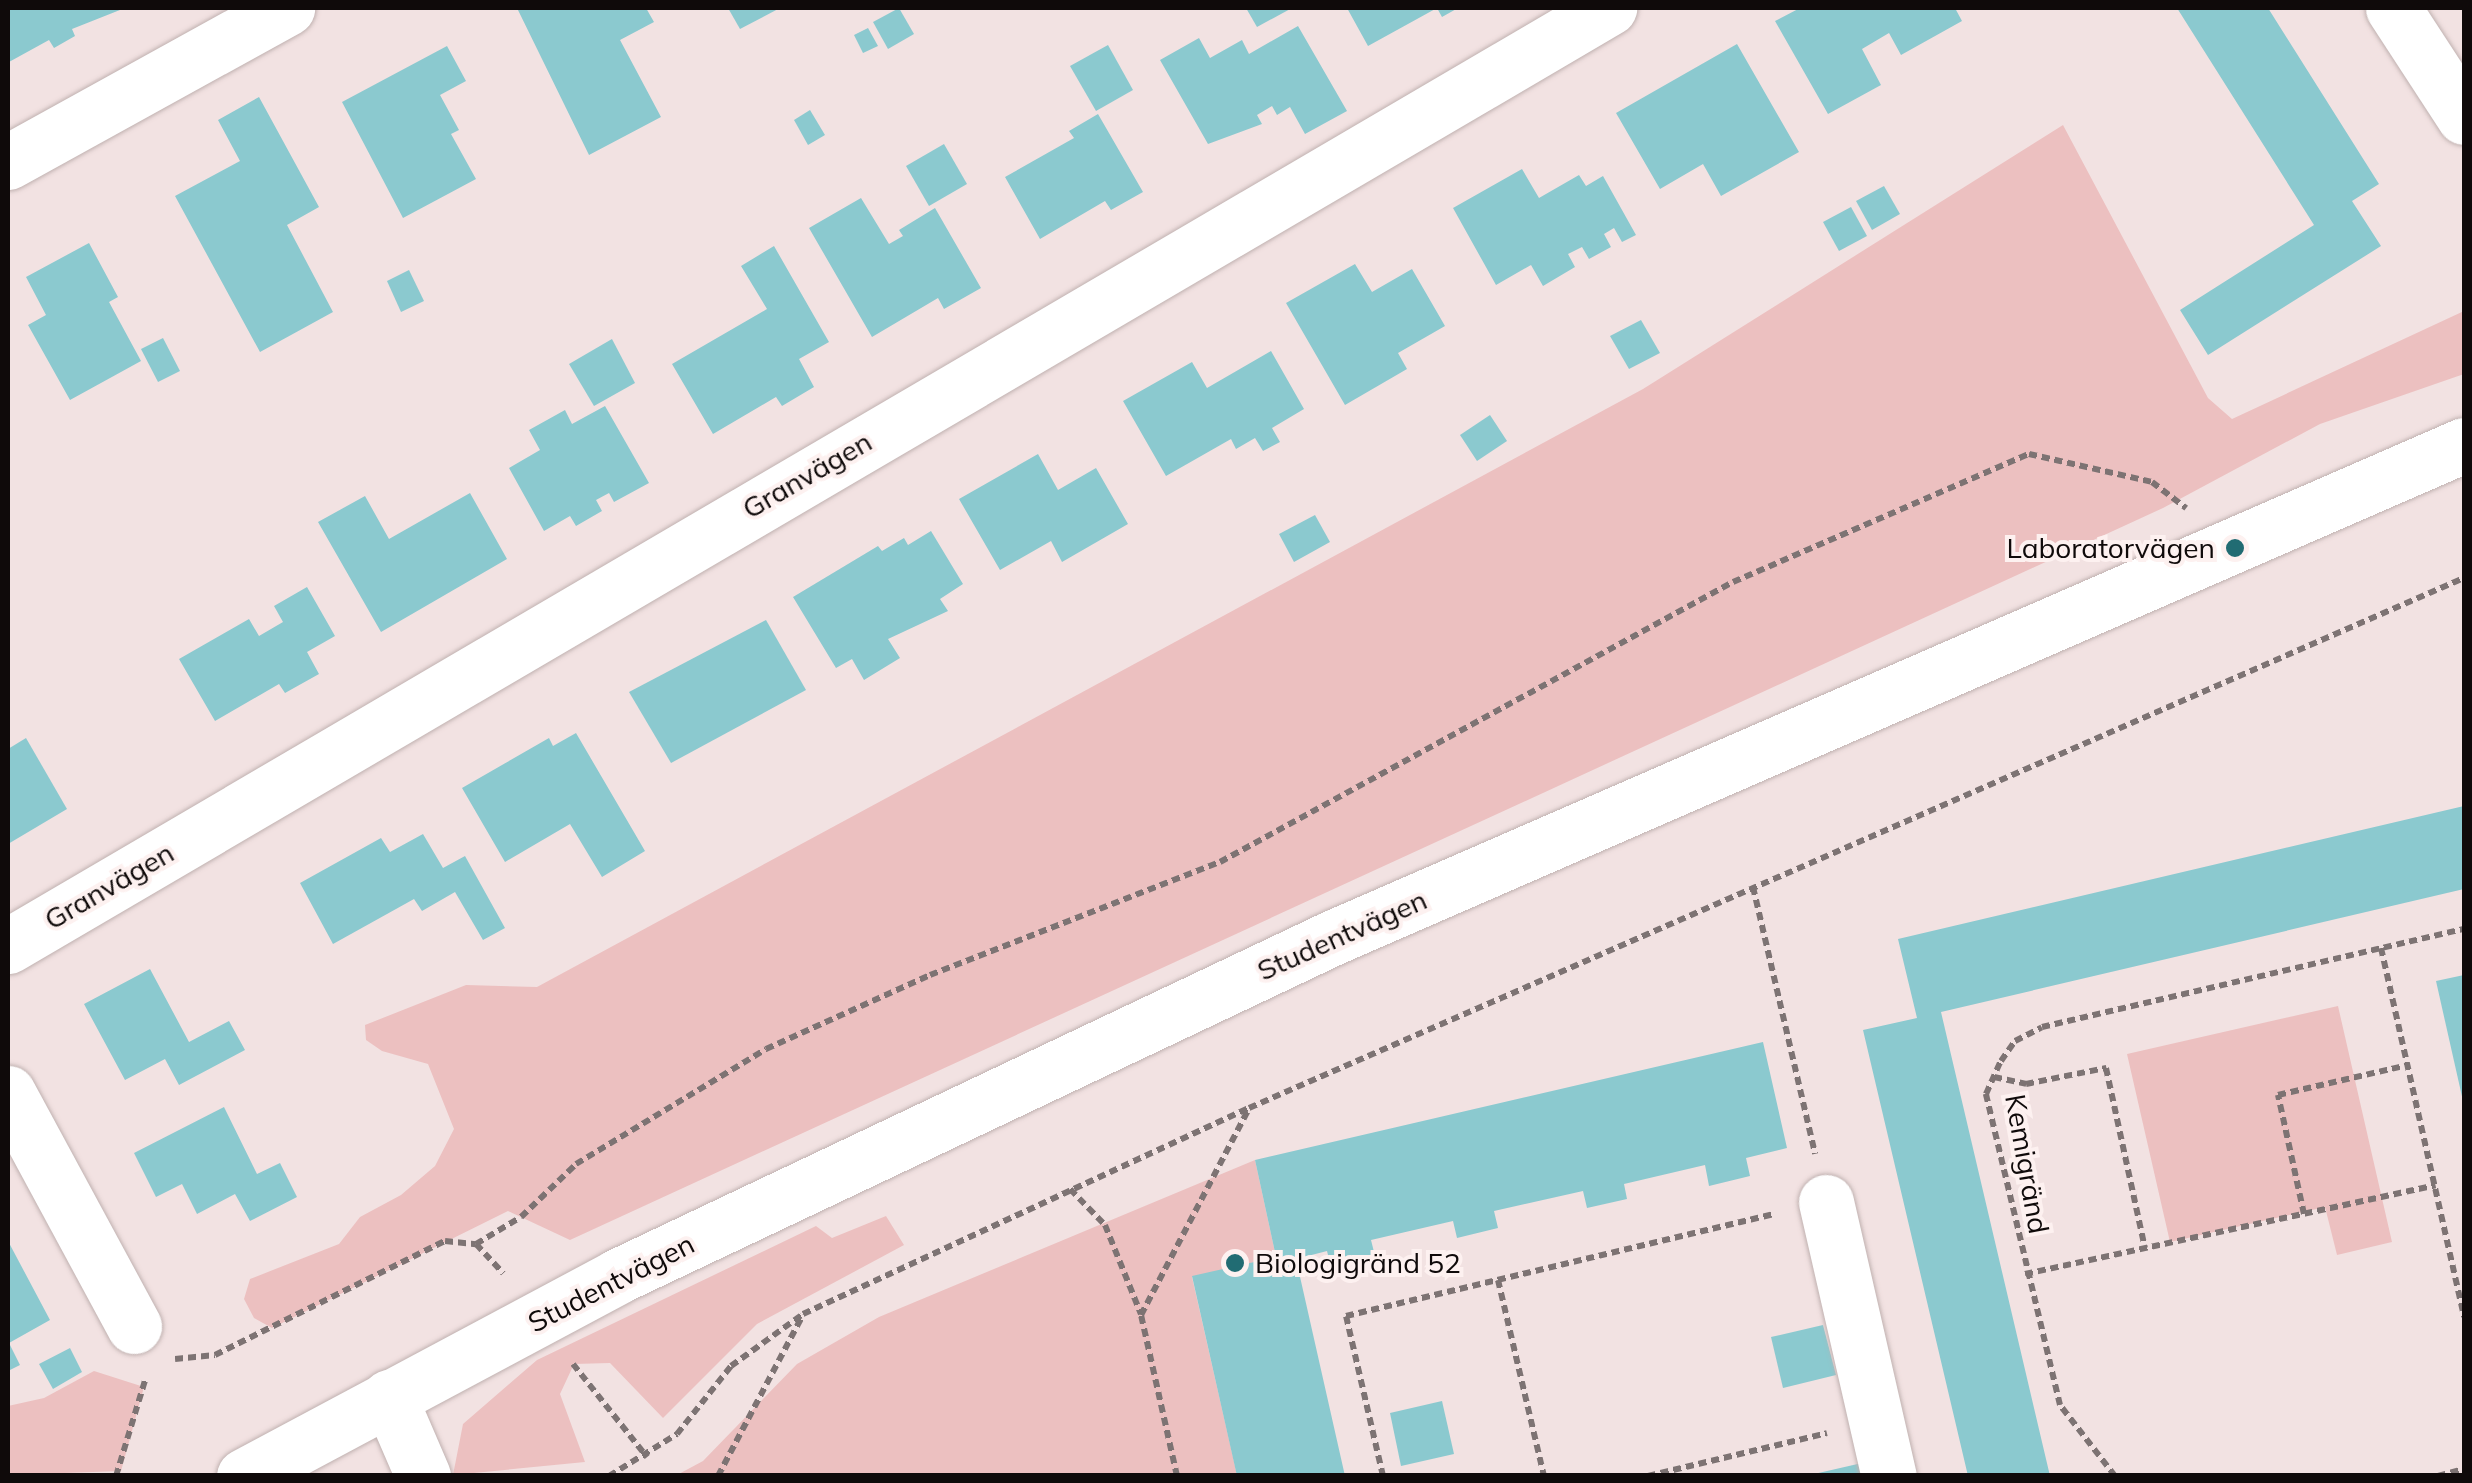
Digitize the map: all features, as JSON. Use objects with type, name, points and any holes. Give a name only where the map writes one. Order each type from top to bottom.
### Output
[{"type":"street","points":[[8,162],[287,8]]},
{"type":"street","name":"Granvägen","points":[[8,946],[1609,8]]},
{"type":"street","points":[[2393,8],[2464,117]]},
{"type":"street","name":"Studentvägen","points":[[244,1476],[618,1276],[1334,938],[2464,445]]},
{"type":"street","points":[[8,1093],[143,1342]]},
{"type":"street","points":[[1826,1202],[1889,1476]]},
{"type":"street","points":[[388,1397],[423,1476]]},
{"type":"path","points":[[116,1476],[143,1342],[215,1355],[445,1241],[476,1244],[521,1217],[576,1164],[766,1049],[930,975],[1220,862],[1733,582],[2029,454],[2152,482],[2190,512]]},
{"type":"path","points":[[610,1476],[648,1457],[677,1434],[731,1366],[803,1314],[1250,1108],[2464,578]]},
{"type":"path","points":[[1383,1476],[1346,1316],[1826,1202],[1753,887]]},
{"type":"path","name":"Kemigränd","points":[[2115,1476],[2060,1405],[2025,1274],[1986,1094],[2016,1041],[2042,1027],[2464,929]]},
{"type":"path","points":[[2382,948],[2464,1317]]},
{"type":"path","points":[[2304,1214],[2278,1095],[2408,1065]]},
{"type":"path","points":[[1994,1076],[2026,1084],[2106,1068],[2145,1248]]},
{"type":"path","points":[[1141,1315],[1250,1108]]},
{"type":"path","points":[[2025,1274],[2434,1186]]},
{"type":"path","points":[[1070,1189],[1105,1225],[1141,1315],[1177,1476]]},
{"type":"path","points":[[476,1244],[503,1273]]},
{"type":"path","points":[[1498,1280],[1544,1476]]},
{"type":"path","points":[[718,1476],[803,1314]]},
{"type":"path","points":[[574,1364],[648,1457]]},
{"type":"path","points":[[1648,1476],[1876,1422]]},
{"type":"path","points":[[2438,1476],[2464,1469]]},
{"type":"shaded area","points":[[2063,125],[2208,398],[2232,419],[2464,311],[2464,374],[2320,424],[2163,508],[570,1240],[508,1211],[272,1328],[254,1318],[244,1299],[250,1279],[339,1244],[360,1217],[401,1195],[435,1166],[454,1129],[428,1064],[382,1051],[366,1040],[365,1025],[466,985],[537,987],[1643,389]]},
{"type":"shaded area","points":[[2338,1006],[2392,1242],[2337,1255],[2325,1207],[2170,1242],[2127,1054]]},
{"type":"shaded area","points":[[1255,1160],[1276,1257],[1192,1277],[1237,1475],[675,1476],[703,1461],[797,1364],[879,1317]]},
{"type":"shaded area","points":[[886,1216],[904,1245],[757,1324],[663,1418],[610,1363],[574,1364],[560,1394],[585,1462],[453,1475],[463,1424],[537,1360],[816,1226],[832,1238]]},
{"type":"shaded area","points":[[94,1371],[144,1387],[121,1471],[8,1475],[8,1406],[44,1398]]},
{"type":"building","points":[[8,8],[125,8],[72,29],[75,36],[54,48],[49,40],[9,62]]},
{"type":"building","points":[[517,8],[646,8],[654,22],[620,40],[661,117],[589,155]]},
{"type":"building","points":[[728,8],[780,8],[740,29]]},
{"type":"building","points":[[899,8],[914,34],[888,49],[873,22]]},
{"type":"building","points":[[1246,8],[1292,8],[1257,27]]},
{"type":"building","points":[[1347,8],[1437,8],[1368,46]]},
{"type":"building","points":[[1437,8],[1458,8],[1442,17]]},
{"type":"building","points":[[1800,8],[1955,8],[1962,21],[1901,55],[1889,33],[1862,49],[1881,85],[1828,114],[1775,21]]},
{"type":"building","points":[[2177,8],[2268,8],[2379,184],[2352,201],[2381,246],[2208,355],[2180,310],[2314,225]]},
{"type":"building","points":[[1298,26],[1347,111],[1305,134],[1290,107],[1277,115],[1272,106],[1257,115],[1262,124],[1208,144],[1160,60],[1199,38],[1210,58],[1242,40],[1249,54]]},
{"type":"building","points":[[868,28],[878,46],[863,53],[854,35]]},
{"type":"building","points":[[1737,44],[1799,152],[1721,196],[1703,164],[1660,189],[1616,113]]},
{"type":"building","points":[[1108,45],[1133,90],[1096,111],[1070,66]]},
{"type":"building","points":[[447,46],[466,81],[440,95],[459,130],[451,134],[476,179],[403,218],[342,102]]},
{"type":"building","points":[[259,97],[319,207],[287,225],[333,312],[260,352],[175,196],[240,161],[218,120]]},
{"type":"building","points":[[810,110],[825,135],[808,145],[794,120]]},
{"type":"building","points":[[1098,114],[1143,192],[1111,210],[1105,201],[1040,239],[1005,177],[1074,138],[1069,131]]},
{"type":"building","points":[[944,144],[967,184],[929,206],[906,166]]},
{"type":"building","points":[[1522,169],[1539,198],[1579,175],[1586,186],[1603,176],[1636,235],[1622,242],[1614,228],[1604,234],[1611,247],[1589,259],[1582,247],[1568,254],[1575,267],[1543,286],[1531,265],[1496,285],[1453,208]]},
{"type":"building","points":[[1884,186],[1900,214],[1872,230],[1856,201]]},
{"type":"building","points":[[861,198],[889,244],[903,236],[899,230],[935,208],[981,288],[944,309],[938,298],[872,337],[809,228]]},
{"type":"building","points":[[1851,207],[1867,236],[1839,251],[1823,222]]},
{"type":"building","points":[[89,243],[118,297],[109,302],[141,361],[70,400],[28,325],[46,315],[26,277]]},
{"type":"building","points":[[774,246],[829,342],[799,359],[814,387],[782,406],[776,397],[713,434],[672,364],[767,309],[741,266]]},
{"type":"building","points":[[1355,264],[1372,292],[1412,269],[1445,326],[1398,353],[1407,369],[1345,405],[1286,303]]},
{"type":"building","points":[[409,270],[424,301],[401,312],[387,281]]},
{"type":"building","points":[[1641,320],[1660,353],[1629,369],[1610,336]]},
{"type":"building","points":[[163,338],[180,371],[158,382],[141,349]]},
{"type":"building","points":[[612,339],[635,383],[594,406],[569,364]]},
{"type":"building","points":[[1271,351],[1304,409],[1272,428],[1280,442],[1263,451],[1255,438],[1236,449],[1231,439],[1166,476],[1123,401],[1192,362],[1207,388]]},
{"type":"building","points":[[605,406],[649,483],[614,502],[609,493],[596,500],[602,511],[576,526],[570,516],[544,531],[509,468],[540,450],[529,430],[565,410],[572,424]]},
{"type":"building","points":[[1490,415],[1507,441],[1477,461],[1460,435]]},
{"type":"building","points":[[1038,454],[1058,490],[1096,468],[1128,524],[1062,562],[1051,541],[1000,570],[959,499]]},
{"type":"building","points":[[470,493],[507,559],[381,632],[318,522],[365,496],[389,539]]},
{"type":"building","points":[[1315,515],[1330,542],[1294,562],[1279,534]]},
{"type":"building","points":[[931,531],[963,584],[940,599],[948,611],[888,639],[900,658],[864,680],[852,659],[836,668],[793,597],[878,546],[882,551],[904,538],[908,545]]},
{"type":"building","points":[[307,587],[335,636],[307,652],[319,674],[285,693],[279,684],[215,721],[179,659],[249,619],[259,636],[283,622],[274,606]]},
{"type":"building","points":[[766,620],[806,690],[671,763],[629,692]]},
{"type":"building","points":[[576,733],[645,851],[602,877],[570,824],[505,862],[462,788],[549,738],[553,746]]},
{"type":"building","points":[[26,738],[67,809],[8,844],[8,749]]},
{"type":"building","points":[[2464,806],[2464,889],[1941,1012],[2050,1476],[1968,1476],[1863,1030],[1917,1018],[1898,939]]},
{"type":"building","points":[[423,834],[443,868],[465,856],[505,928],[483,940],[455,892],[422,911],[414,899],[333,944],[300,883],[381,838],[390,852]]},
{"type":"building","points":[[150,969],[189,1042],[229,1021],[245,1050],[179,1085],[165,1059],[125,1080],[84,1004]]},
{"type":"building","points":[[2464,975],[2464,1101],[2463,1101],[2436,981]]},
{"type":"building","points":[[1763,1042],[1787,1148],[1746,1158],[1750,1176],[1709,1186],[1705,1165],[1624,1184],[1627,1199],[1587,1208],[1583,1191],[1494,1211],[1498,1228],[1457,1238],[1453,1221],[1371,1240],[1375,1256],[1331,1267],[1327,1251],[1296,1259],[1345,1476],[1237,1476],[1192,1276],[1276,1257],[1255,1160]]},
{"type":"building","points":[[224,1107],[257,1174],[280,1163],[297,1197],[250,1221],[235,1194],[197,1214],[182,1184],[156,1197],[134,1153]]},
{"type":"building","points":[[8,1241],[50,1320],[9,1343],[20,1365],[8,1371]]},
{"type":"building","points":[[1823,1325],[1836,1375],[1783,1388],[1771,1337]]},
{"type":"building","points":[[70,1348],[82,1372],[53,1389],[39,1364]]},
{"type":"building","points":[[1442,1401],[1454,1454],[1401,1466],[1390,1413]]},
{"type":"building","points":[[1862,1463],[1865,1476],[1814,1476],[1814,1474]]},
{"type":"place","name":"Laboratorvägen","points":[[2235,548]]},
{"type":"place","name":"Biologigränd 52","points":[[1235,1263]]}]
